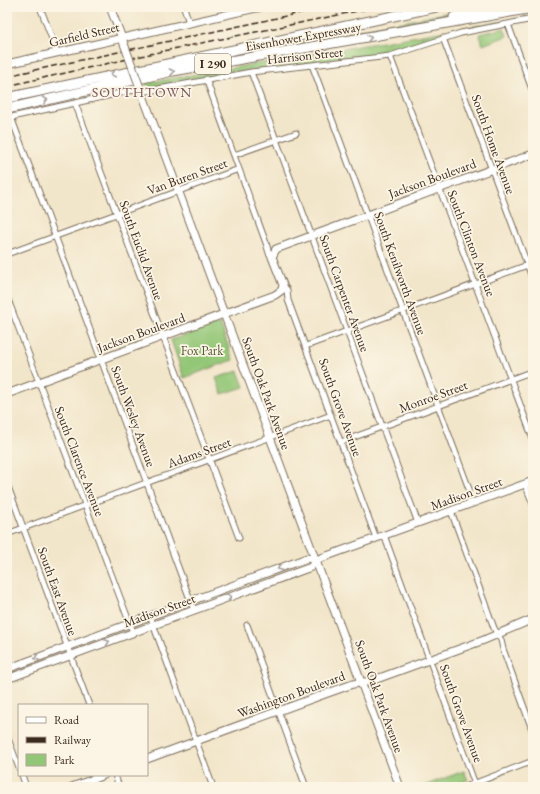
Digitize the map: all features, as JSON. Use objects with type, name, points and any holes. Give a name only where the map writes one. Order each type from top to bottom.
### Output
[{"type":"highway","name":"Eisenhower Expressway","points":[[7,98],[132,70],[436,7]]},
{"type":"highway","points":[[420,29],[448,19],[499,7]]},
{"type":"highway","name":"Eisenhower Expressway","points":[[8,115],[173,71],[420,29],[533,8]]},
{"type":"street","points":[[40,7],[57,52]]},
{"type":"street","name":"South Oak Park Avenue","points":[[110,7],[400,787]]},
{"type":"street","points":[[184,7],[189,23]]},
{"type":"street","name":"Garfield Street","points":[[7,64],[260,7]]},
{"type":"street","name":"Harrison Street","points":[[8,115],[75,103],[140,88],[251,72],[390,56],[443,38],[533,19]]},
{"type":"street","points":[[508,24],[533,92]]},
{"type":"street","name":"South Home Avenue","points":[[443,38],[492,169],[530,264],[533,280]]},
{"type":"street","name":"South Clinton Avenue","points":[[390,56],[533,438]]},
{"type":"street","name":"South Kenilworth Avenue","points":[[312,65],[469,489]]},
{"type":"street","name":"South Carpenter Avenue","points":[[251,72],[418,523]]},
{"type":"street","name":"South Grove Avenue","points":[[206,79],[269,253],[272,255],[282,287],[287,290],[288,300],[376,538]]},
{"type":"street","name":"South Euclid Avenue","points":[[75,103],[208,460],[239,538]]},
{"type":"street","name":"South Wesley Avenue","points":[[8,115],[55,236],[194,610]]},
{"type":"street","name":"Van Buren Street","points":[[234,155],[296,133]]},
{"type":"street","name":"Jackson Boulevard","points":[[272,255],[276,249],[533,154]]},
{"type":"street","name":"Van Buren Street","points":[[7,254],[239,169]]},
{"type":"street","points":[[306,346],[530,264]]},
{"type":"street","name":"Jackson Boulevard","points":[[7,394],[275,295],[282,287]]},
{"type":"street","name":"South Clarence Avenue","points":[[7,297],[133,632]]},
{"type":"street","name":"Monroe Street","points":[[341,442],[533,371]]},
{"type":"street","name":"Adams Street","points":[[7,534],[331,415]]},
{"type":"street","name":"Madison Street","points":[[8,675],[68,647],[150,616],[307,558],[316,560],[533,481]]},
{"type":"street","name":"South East Avenue","points":[[7,484],[89,704]]},
{"type":"street","points":[[525,484],[533,504]]},
{"type":"street","points":[[451,511],[497,634],[496,638],[503,649],[533,732]]},
{"type":"street","name":"South Grove Avenue","points":[[384,535],[476,785]]},
{"type":"street","name":"Madison Street","points":[[8,675],[71,655],[311,567],[316,560]]},
{"type":"street","points":[[150,616],[213,787]]},
{"type":"street","name":"Washington Boulevard","points":[[148,759],[278,711],[371,681],[429,660],[484,640],[533,619]]},
{"type":"street","points":[[247,625],[306,787]]},
{"type":"street","points":[[7,736],[18,765]]},
{"type":"street","points":[[465,787],[476,785],[533,761]]},
{"type":"street","points":[[22,776],[26,787]]},
{"type":"street","points":[[72,787],[101,776]]},
{"type":"street","points":[[115,776],[119,787]]},
{"type":"green space","points":[[480,7],[383,29],[276,47],[276,45],[353,32]]},
{"type":"green space","points":[[533,16],[438,36],[399,50],[371,56],[217,75],[149,87],[145,83]]},
{"type":"green space","points":[[504,28],[507,36],[483,45],[479,34]]},
{"type":"green space","name":"Fox Park","points":[[220,323],[233,360],[184,378],[171,340]]},
{"type":"green space","points":[[238,371],[244,387],[222,394],[216,378]]},
{"type":"green space","points":[[464,771],[468,780],[450,787],[421,787]]},
{"type":"railway","points":[[7,76],[328,7]]},
{"type":"railway","points":[[7,86],[168,50],[377,7]]},
{"type":"district","name":"SOUTHTOWN","points":[[142,92]]}]
